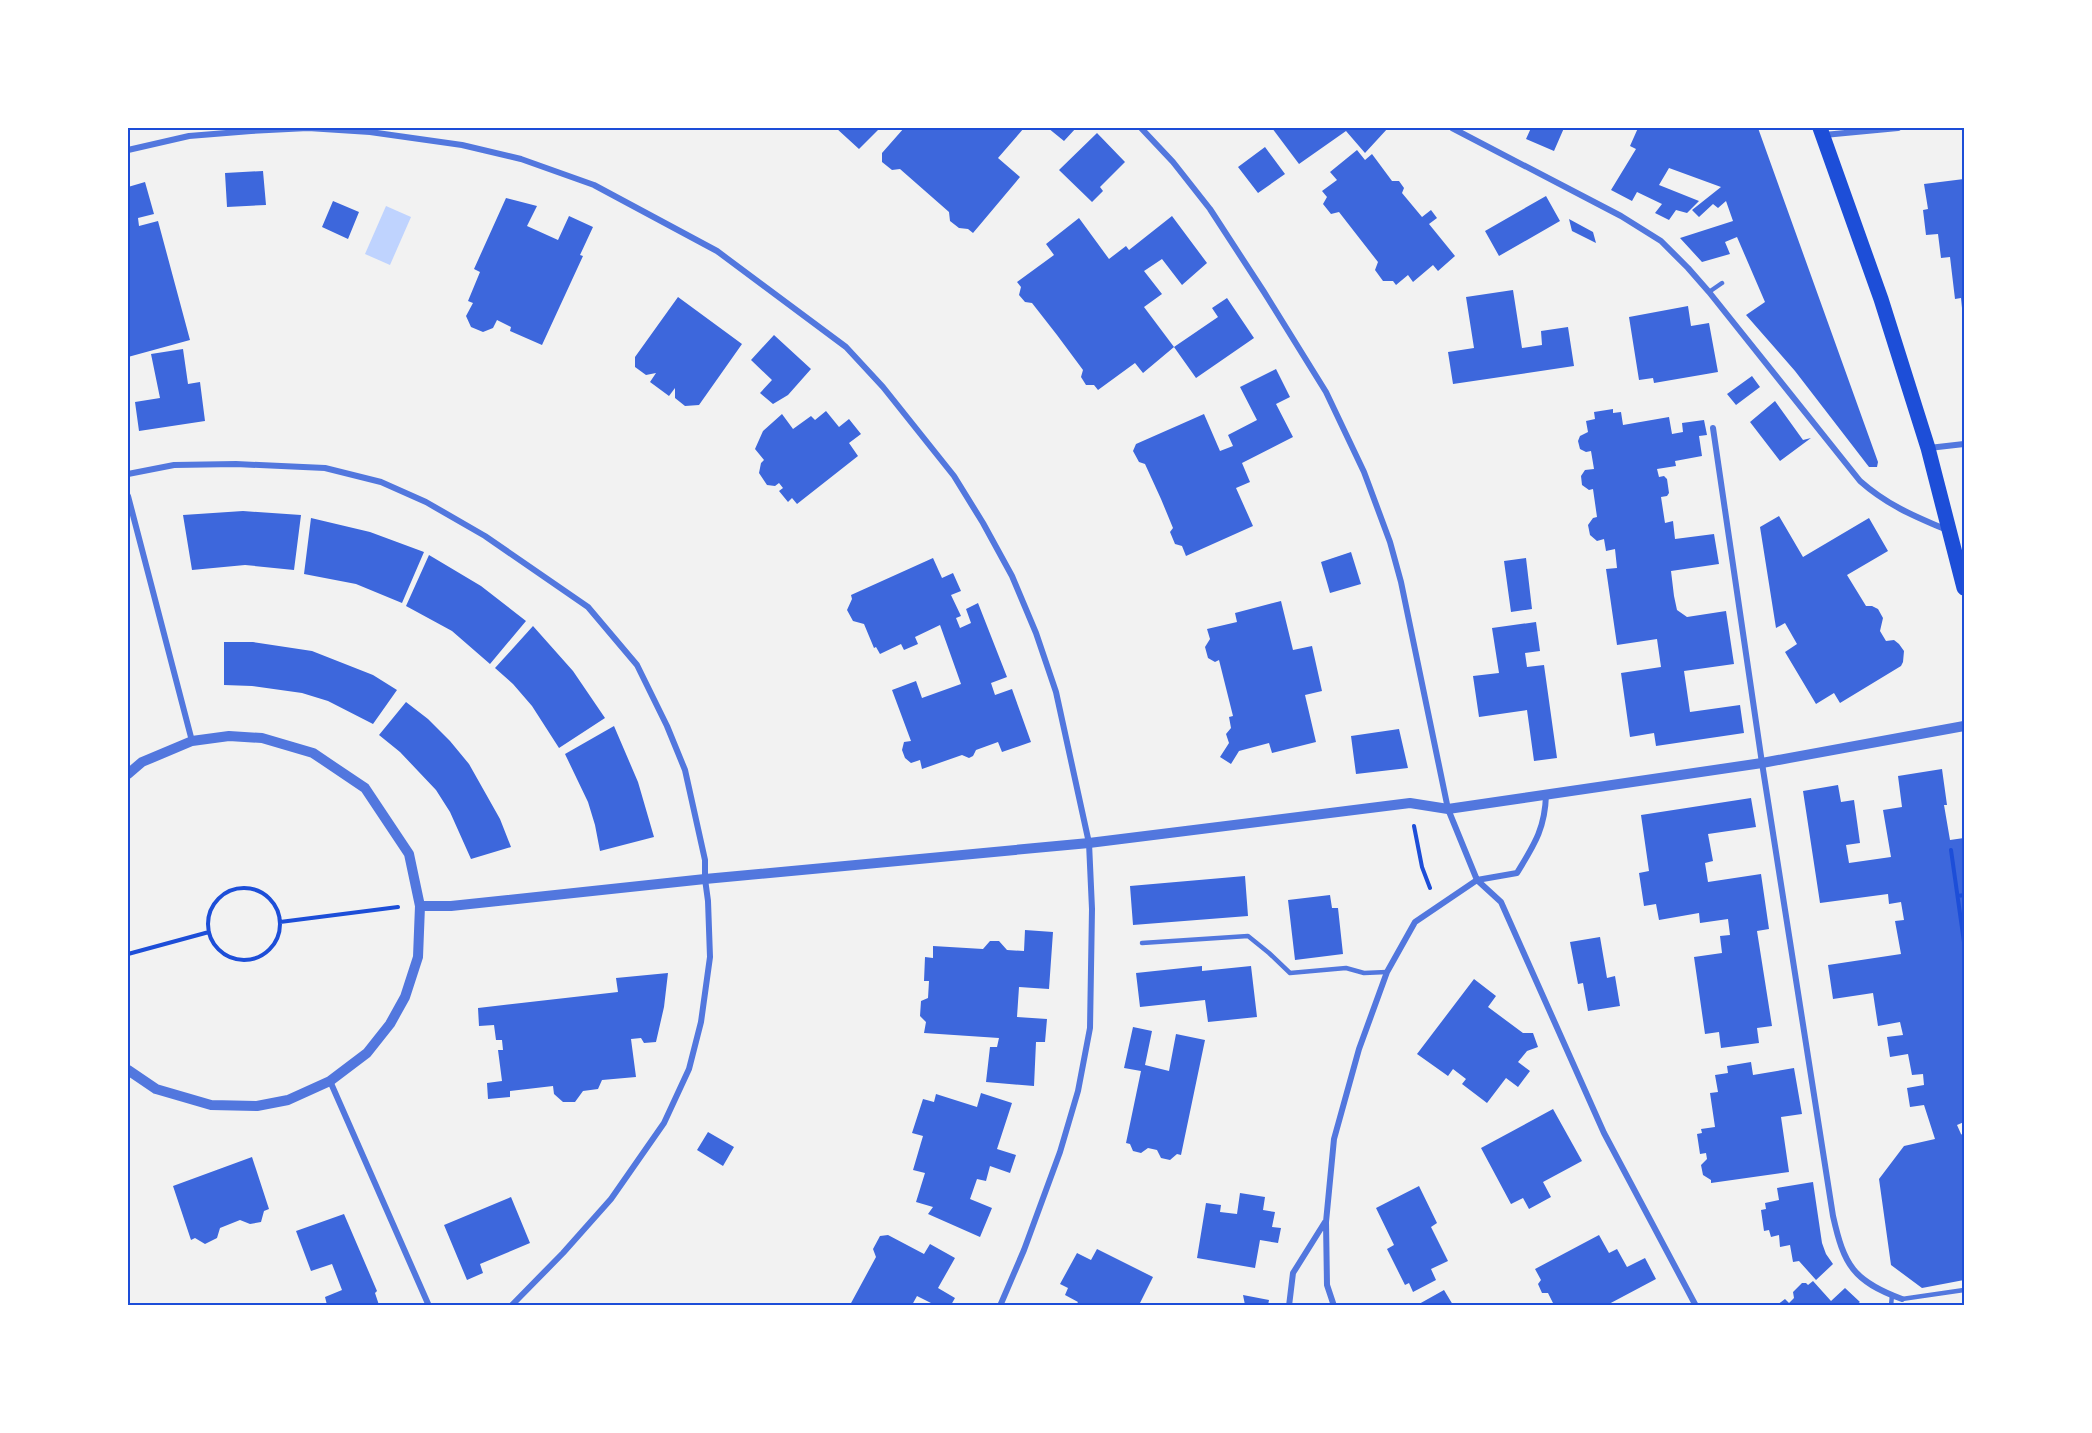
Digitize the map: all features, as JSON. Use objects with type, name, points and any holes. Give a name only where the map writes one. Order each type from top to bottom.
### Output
[{"type":"main road","points":[[1822,131],[1881,299],[1928,448],[1965,588]]},
{"type":"street","points":[[1141,128],[1173,162],[1210,209],[1258,283],[1326,392],[1364,472],[1390,542],[1401,582],[1448,809],[1477,880],[1501,902],[1604,1133],[1696,1305]]},
{"type":"street","points":[[1452,128],[1621,216],[1660,241],[1709,292],[1860,481],[1898,509],[1949,530]]},
{"type":"street","points":[[1822,131],[1898,128]]},
{"type":"street","points":[[128,150],[189,136],[285,129],[370,132],[428,139],[521,159],[594,185],[717,251],[846,347],[883,387],[954,476],[1012,576],[1036,633],[1056,692],[1089,843],[1092,909],[1090,1028],[1078,1091],[1060,1152],[1024,1250],[1000,1305]]},
{"type":"street","points":[[1713,428],[1762,763],[1833,1216],[1845,1259],[1859,1276],[1879,1290],[1902,1299]]},
{"type":"street","points":[[1928,448],[1965,444]]},
{"type":"street","points":[[128,474],[174,465],[236,464],[325,468],[381,482],[426,502],[485,536],[588,607],[636,665],[667,726],[685,770],[705,860],[708,901],[710,957],[701,1022],[689,1069],[663,1123],[611,1198],[563,1253],[511,1305]]},
{"type":"street","points":[[128,496],[192,741]]},
{"type":"street","points":[[420,906],[451,906],[705,879],[1089,843],[1410,804],[1448,809],[1762,763],[1965,726]]},
{"type":"street","points":[[128,774],[142,762],[192,741],[229,736],[262,738],[313,753],[365,788],[409,854],[420,906],[418,957],[405,997],[390,1024],[367,1053],[330,1081],[288,1100],[257,1106],[211,1105],[156,1089],[128,1070]]},
{"type":"street","points":[[1334,1305],[1327,1286],[1326,1222],[1334,1139],[1359,1049],[1387,972],[1415,922],[1477,880],[1517,873],[1537,840],[1545,816],[1546,795]]},
{"type":"street","points":[[330,1081],[429,1305]]},
{"type":"street","points":[[1289,1305],[1293,1272],[1326,1222]]},
{"type":"lane","points":[[1709,292],[1722,284]]},
{"type":"lane","points":[[1142,942],[1248,936],[1290,973],[1346,968],[1364,973],[1387,972]]},
{"type":"lane","points":[[1902,1299],[1965,1290]]},
{"type":"lane","points":[[1891,1305],[1892,1295]]},
{"type":"path","points":[[1416,840],[1422,867]]},
{"type":"path","points":[[1951,850],[1965,942]]},
{"type":"path","points":[[242,888],[254,889],[274,903],[280,922],[276,942],[257,958],[247,960],[223,953],[214,944],[209,932],[208,920],[219,898],[230,891],[242,888]]},
{"type":"path","points":[[1958,896],[1965,895]]},
{"type":"path","points":[[280,922],[375,909],[420,906]]},
{"type":"path","points":[[128,954],[209,932]]},
{"type":"water","points":[[386,206],[411,217],[390,265],[365,254]]},
{"type":"building","points":[[836,128],[880,128],[859,149]]},
{"type":"building","points":[[904,128],[1024,128],[998,158],[1020,177],[973,233],[968,229],[959,228],[950,221],[949,212],[900,169],[892,170],[882,162],[882,153]]},
{"type":"building","points":[[1048,128],[1076,128],[1064,141]]},
{"type":"building","points":[[1272,128],[1388,128],[1365,153],[1346,131],[1299,164]]},
{"type":"building","points":[[1531,128],[1564,128],[1554,151],[1526,139]]},
{"type":"building","points":[[1638,128],[1758,128],[1878,462],[1877,467],[1869,467],[1795,371],[1746,315],[1765,302],[1737,237],[1725,242],[1730,254],[1702,262],[1680,238],[1733,221],[1726,201],[1718,208],[1713,204],[1699,217],[1692,210],[1721,187],[1669,168],[1659,185],[1699,201],[1687,213],[1676,210],[1669,220],[1655,213],[1662,204],[1637,192],[1632,201],[1611,190],[1636,149],[1630,146]]},
{"type":"building","points":[[1097,133],[1125,162],[1100,187],[1103,191],[1092,202],[1059,170]]},
{"type":"building","points":[[1265,147],[1285,174],[1258,193],[1238,167]]},
{"type":"building","points":[[1357,150],[1365,160],[1372,154],[1392,181],[1399,181],[1404,188],[1402,193],[1422,217],[1431,210],[1437,218],[1429,224],[1455,256],[1438,271],[1433,265],[1413,282],[1408,275],[1396,285],[1393,281],[1383,281],[1375,270],[1378,262],[1339,212],[1331,214],[1323,204],[1327,197],[1322,191],[1337,180],[1330,172]]},
{"type":"building","points":[[263,171],[266,205],[227,207],[225,173]]},
{"type":"building","points":[[1964,179],[1963,318],[1961,298],[1955,299],[1950,257],[1941,258],[1938,234],[1926,235],[1923,210],[1928,209],[1924,184]]},
{"type":"building","points":[[145,182],[154,214],[138,218],[139,226],[158,221],[190,340],[128,357],[128,187]]},
{"type":"building","points":[[1546,196],[1560,221],[1499,256],[1485,231]]},
{"type":"building","points":[[506,198],[537,206],[527,226],[558,240],[569,216],[593,227],[580,255],[583,256],[542,345],[510,331],[511,327],[497,320],[493,328],[483,332],[471,327],[466,316],[473,303],[468,301],[480,272],[474,269]]},
{"type":"building","points":[[333,201],[359,212],[348,239],[322,227]]},
{"type":"building","points":[[1172,216],[1207,263],[1182,285],[1162,259],[1144,271],[1162,294],[1144,307],[1174,347],[1143,373],[1135,363],[1098,390],[1094,385],[1086,385],[1081,377],[1083,370],[1032,303],[1025,302],[1019,295],[1021,287],[1017,282],[1054,255],[1046,244],[1079,218],[1109,259],[1126,246],[1129,250]]},
{"type":"building","points":[[1569,219],[1593,232],[1596,243],[1572,231]]},
{"type":"building","points":[[1513,290],[1522,348],[1542,345],[1541,331],[1568,327],[1574,366],[1453,384],[1448,352],[1474,348],[1466,297]]},
{"type":"building","points":[[678,297],[742,344],[699,405],[685,406],[675,398],[675,388],[669,396],[650,382],[656,373],[646,375],[635,367],[635,357]]},
{"type":"building","points":[[1227,298],[1254,338],[1196,378],[1174,347],[1218,317],[1212,308]]},
{"type":"building","points":[[1688,306],[1691,326],[1709,323],[1718,372],[1654,383],[1653,378],[1639,380],[1629,317]]},
{"type":"building","points":[[774,335],[811,369],[788,395],[773,404],[760,393],[772,380],[751,360]]},
{"type":"building","points":[[183,349],[188,384],[200,382],[205,421],[139,431],[135,402],[160,398],[151,354]]},
{"type":"building","points":[[1276,369],[1290,397],[1276,404],[1293,437],[1242,463],[1250,482],[1236,488],[1253,526],[1186,556],[1182,546],[1175,544],[1170,532],[1173,528],[1145,464],[1139,462],[1133,451],[1136,444],[1204,414],[1220,451],[1233,446],[1228,435],[1257,420],[1240,387]]},
{"type":"building","points":[[1752,376],[1760,387],[1736,405],[1727,394]]},
{"type":"building","points":[[1775,401],[1803,440],[1811,438],[1780,461],[1750,422]]},
{"type":"building","points":[[1613,409],[1613,413],[1621,412],[1623,425],[1669,417],[1672,434],[1683,432],[1682,423],[1704,420],[1707,435],[1699,436],[1702,456],[1675,461],[1676,466],[1657,469],[1659,477],[1664,476],[1667,479],[1669,493],[1661,497],[1665,523],[1673,521],[1675,539],[1714,534],[1719,564],[1671,571],[1677,610],[1687,617],[1726,611],[1734,664],[1684,671],[1690,712],[1740,705],[1744,733],[1656,746],[1654,733],[1630,737],[1621,673],[1661,667],[1657,639],[1617,645],[1606,569],[1617,568],[1615,549],[1606,551],[1604,539],[1597,541],[1590,535],[1588,525],[1593,518],[1597,517],[1593,489],[1589,490],[1582,485],[1581,476],[1585,470],[1594,469],[1591,451],[1586,452],[1580,449],[1578,441],[1580,436],[1588,432],[1586,421],[1595,419],[1594,412]]},
{"type":"building","points":[[826,411],[839,427],[849,419],[861,434],[849,443],[858,456],[797,504],[792,498],[788,502],[779,491],[783,488],[779,483],[775,486],[767,485],[759,473],[764,460],[755,449],[763,431],[782,414],[793,429],[811,416],[815,420]]},
{"type":"building","points":[[243,511],[301,515],[294,570],[245,565],[192,570],[183,515]]},
{"type":"building","points":[[1779,516],[1803,557],[1869,518],[1888,551],[1847,575],[1866,606],[1878,609],[1883,618],[1880,631],[1886,641],[1894,640],[1899,644],[1904,651],[1903,662],[1901,666],[1840,703],[1834,693],[1816,704],[1785,652],[1797,644],[1785,623],[1776,628],[1760,527]]},
{"type":"building","points":[[311,518],[370,532],[424,552],[402,603],[356,584],[304,574]]},
{"type":"building","points":[[1351,552],[1361,584],[1330,593],[1321,562]]},
{"type":"building","points":[[429,555],[481,586],[526,621],[490,664],[452,631],[406,606]]},
{"type":"building","points":[[933,558],[942,578],[953,573],[961,591],[951,595],[961,616],[956,618],[960,628],[971,623],[966,609],[978,603],[1007,677],[991,683],[995,695],[1012,689],[1031,742],[1002,752],[998,742],[976,750],[969,758],[962,755],[922,769],[920,760],[911,763],[905,758],[902,750],[904,742],[911,741],[892,690],[916,681],[922,698],[961,684],[940,625],[915,637],[918,644],[904,650],[901,644],[880,654],[876,647],[874,648],[864,624],[853,621],[847,610],[852,599],[851,595]]},
{"type":"building","points":[[1526,558],[1532,609],[1511,612],[1504,561]]},
{"type":"building","points":[[1281,601],[1293,650],[1312,646],[1322,691],[1305,695],[1316,742],[1272,753],[1269,743],[1239,751],[1231,764],[1220,757],[1229,743],[1226,734],[1231,728],[1229,717],[1233,716],[1219,660],[1215,662],[1208,658],[1205,647],[1210,639],[1207,629],[1237,622],[1235,613]]},
{"type":"building","points":[[1536,622],[1540,651],[1525,653],[1527,667],[1544,665],[1557,758],[1534,761],[1527,710],[1479,717],[1473,676],[1499,673],[1492,628]]},
{"type":"building","points":[[533,626],[573,671],[605,718],[559,748],[532,706],[495,668]]},
{"type":"building","points":[[224,642],[253,642],[312,651],[373,675],[397,690],[373,724],[328,701],[302,693],[252,686],[224,685]]},
{"type":"building","points":[[406,702],[428,719],[469,764],[500,819],[511,847],[471,859],[450,812],[436,790],[400,752],[379,735]]},
{"type":"building","points":[[614,726],[638,782],[654,837],[600,851],[588,802],[565,754]]},
{"type":"building","points":[[1399,729],[1408,768],[1356,774],[1351,736]]},
{"type":"building","points":[[1942,769],[1947,805],[1944,805],[1950,840],[1964,838],[1964,1122],[1957,1125],[1964,1136],[1964,1280],[1922,1288],[1891,1265],[1879,1179],[1904,1146],[1935,1139],[1924,1105],[1910,1107],[1907,1088],[1924,1085],[1923,1074],[1912,1075],[1908,1054],[1890,1057],[1887,1037],[1903,1035],[1900,1022],[1878,1026],[1873,993],[1833,999],[1828,965],[1901,954],[1895,921],[1904,920],[1901,902],[1889,904],[1888,894],[1820,903],[1803,791],[1838,785],[1841,802],[1854,800],[1860,843],[1846,845],[1849,863],[1891,857],[1883,810],[1902,807],[1898,776]]},
{"type":"building","points":[[1751,798],[1756,827],[1708,834],[1713,861],[1705,863],[1708,882],[1761,874],[1769,929],[1757,931],[1772,1026],[1757,1028],[1759,1043],[1721,1048],[1719,1032],[1705,1034],[1694,957],[1722,953],[1720,936],[1730,935],[1728,919],[1700,923],[1699,913],[1659,920],[1656,904],[1644,906],[1639,873],[1649,871],[1641,815]]},
{"type":"building","points":[[1245,876],[1248,916],[1133,925],[1130,886]]},
{"type":"building","points":[[1330,895],[1332,908],[1338,908],[1343,954],[1295,960],[1288,900]]},
{"type":"building","points":[[1025,930],[1053,932],[1049,989],[1019,987],[1017,1017],[1047,1019],[1045,1042],[1036,1042],[1034,1086],[986,1082],[990,1047],[997,1047],[999,1038],[924,1033],[926,1022],[920,1016],[921,1001],[928,998],[929,981],[924,981],[925,957],[933,958],[933,946],[983,949],[990,941],[999,941],[1007,950],[1024,951]]},
{"type":"building","points":[[1600,937],[1607,978],[1615,976],[1620,1006],[1588,1011],[1583,983],[1578,984],[1570,942]]},
{"type":"building","points":[[1202,966],[1202,971],[1251,966],[1257,1017],[1208,1022],[1205,1000],[1140,1007],[1136,973]]},
{"type":"building","points":[[668,973],[664,1007],[656,1042],[644,1043],[641,1038],[631,1039],[636,1077],[602,1080],[598,1089],[583,1091],[575,1102],[563,1102],[554,1094],[553,1086],[510,1091],[510,1097],[488,1099],[487,1083],[502,1081],[498,1050],[503,1050],[502,1040],[496,1040],[494,1025],[479,1026],[478,1008],[618,992],[616,978]]},
{"type":"building","points":[[1474,979],[1496,996],[1488,1007],[1523,1033],[1533,1033],[1538,1047],[1527,1051],[1518,1062],[1530,1071],[1518,1087],[1506,1078],[1487,1103],[1462,1084],[1466,1079],[1453,1069],[1448,1076],[1417,1054]]},
{"type":"building","points":[[1133,1027],[1152,1031],[1145,1065],[1169,1071],[1176,1034],[1205,1040],[1181,1155],[1177,1154],[1170,1160],[1161,1158],[1157,1150],[1148,1148],[1141,1153],[1133,1151],[1130,1144],[1126,1143],[1141,1071],[1124,1068]]},
{"type":"building","points":[[1751,1062],[1753,1075],[1794,1068],[1802,1114],[1781,1117],[1789,1172],[1711,1183],[1711,1180],[1703,1175],[1701,1165],[1707,1159],[1706,1153],[1700,1154],[1697,1134],[1702,1133],[1701,1129],[1715,1127],[1710,1093],[1718,1092],[1715,1075],[1728,1073],[1727,1066]]},
{"type":"building","points":[[981,1093],[1012,1103],[997,1149],[1016,1155],[1010,1173],[990,1166],[986,1181],[977,1179],[970,1199],[992,1208],[980,1237],[928,1214],[933,1207],[916,1202],[925,1173],[913,1170],[923,1136],[912,1133],[923,1099],[934,1102],[936,1094],[977,1107]]},
{"type":"building","points":[[1553,1109],[1582,1161],[1543,1182],[1551,1197],[1529,1209],[1523,1198],[1511,1204],[1481,1148]]},
{"type":"building","points":[[708,1132],[734,1147],[723,1166],[697,1150]]},
{"type":"building","points":[[252,1157],[269,1209],[264,1211],[261,1222],[250,1224],[240,1220],[220,1228],[217,1238],[205,1244],[195,1238],[191,1240],[173,1186]]},
{"type":"building","points":[[1813,1182],[1822,1243],[1833,1264],[1816,1280],[1799,1261],[1793,1262],[1790,1245],[1780,1247],[1779,1235],[1771,1237],[1769,1230],[1764,1231],[1761,1210],[1766,1209],[1765,1203],[1779,1200],[1777,1188]]},
{"type":"building","points":[[1419,1186],[1437,1223],[1431,1227],[1448,1261],[1431,1269],[1436,1280],[1413,1292],[1409,1283],[1405,1285],[1387,1249],[1394,1245],[1376,1208]]},
{"type":"building","points":[[1240,1193],[1265,1197],[1263,1210],[1275,1212],[1272,1227],[1281,1228],[1278,1243],[1260,1240],[1255,1268],[1197,1258],[1206,1203],[1221,1205],[1220,1212],[1237,1214]]},
{"type":"building","points":[[511,1197],[530,1243],[480,1264],[483,1273],[467,1280],[444,1225]]},
{"type":"building","points":[[344,1214],[377,1291],[375,1293],[379,1305],[327,1305],[325,1297],[342,1290],[332,1264],[311,1271],[296,1231]]},
{"type":"building","points":[[888,1235],[924,1254],[930,1244],[955,1258],[938,1288],[955,1298],[951,1305],[935,1305],[917,1296],[912,1305],[850,1305],[876,1257],[873,1249],[880,1236]]},
{"type":"building","points":[[1599,1235],[1609,1253],[1617,1249],[1627,1267],[1645,1258],[1656,1279],[1607,1305],[1554,1305],[1548,1293],[1542,1293],[1538,1284],[1541,1280],[1535,1269]]},
{"type":"building","points":[[1097,1249],[1153,1277],[1139,1305],[1076,1305],[1078,1302],[1065,1295],[1068,1288],[1060,1284],[1077,1253],[1091,1260]]},
{"type":"building","points":[[1813,1281],[1831,1301],[1845,1288],[1860,1302],[1856,1305],[1777,1305],[1785,1299],[1789,1303],[1794,1298],[1793,1292],[1802,1283],[1808,1285]]},
{"type":"building","points":[[1444,1290],[1453,1305],[1419,1304]]},
{"type":"building","points":[[1243,1295],[1269,1300],[1268,1305],[1245,1305]]}]
